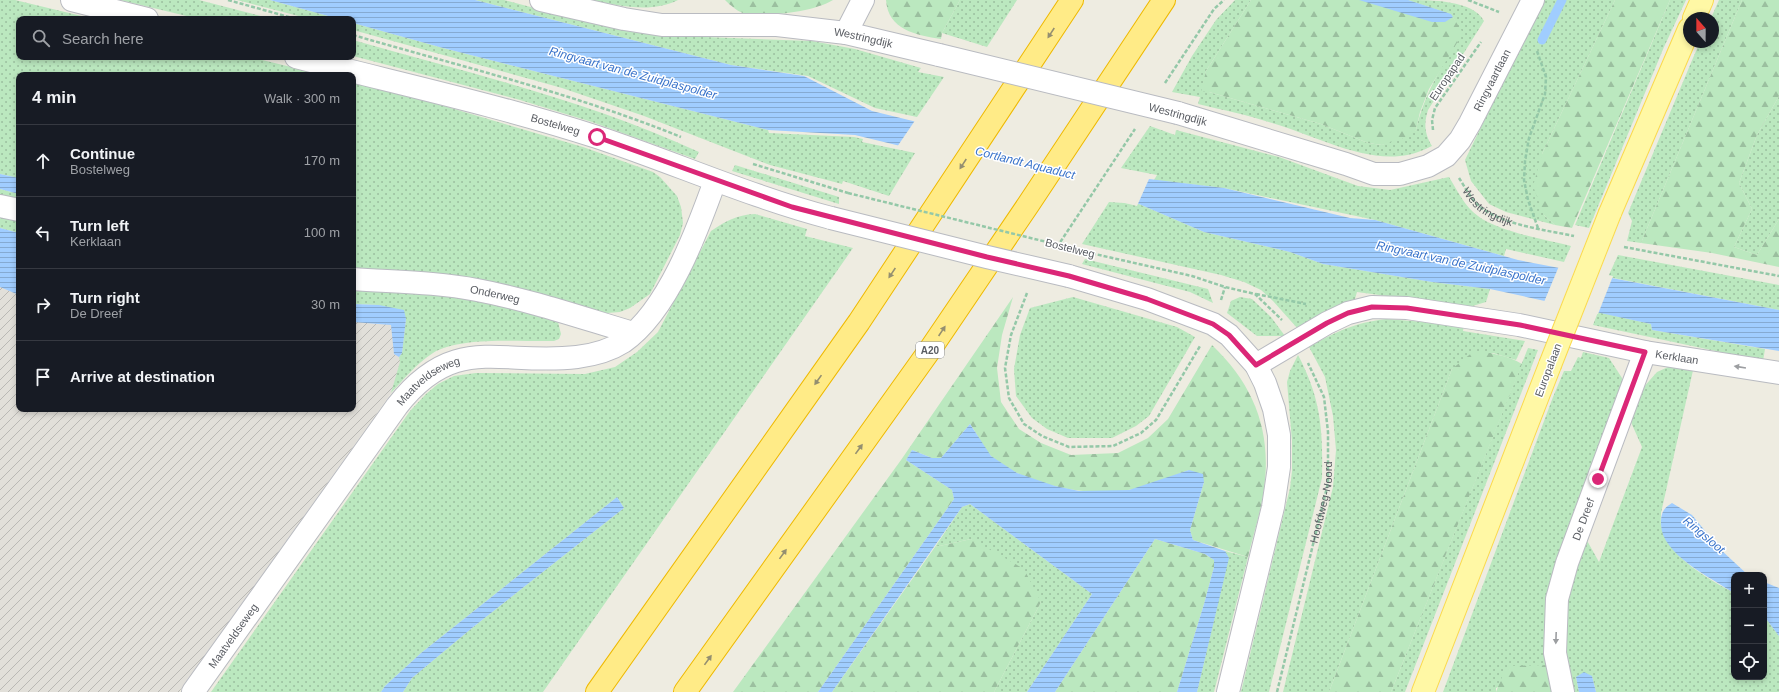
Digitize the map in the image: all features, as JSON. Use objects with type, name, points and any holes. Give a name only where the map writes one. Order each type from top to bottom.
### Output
[{"type":"highway","points":[[597,692],[858,322],[1072,0]]},
{"type":"highway","name":"A20","points":[[685,692],[927,354],[1164,0]]},
{"type":"main road","points":[[1697,12],[1702,0]]},
{"type":"main road","name":"Europalaan","points":[[1423,692],[1610,214],[1683,43]]},
{"type":"street","points":[[72,0],[135,16]]},
{"type":"street","name":"Westringdijk","points":[[541,0],[662,25],[777,25],[846,32],[1178,113],[1346,164],[1374,174],[1400,174],[1428,166],[1446,156]]},
{"type":"street","points":[[846,32],[863,0]]},
{"type":"street","name":"Ringvaartlaan","points":[[1446,156],[1460,140],[1470,123],[1533,0]]},
{"type":"street","name":"Bostelweg","points":[[308,60],[355,72]]},
{"type":"street","name":"Bostelweg","points":[[356,72],[512,112],[597,137],[715,181],[792,207],[831,218],[1069,276],[1147,299],[1213,324],[1229,335],[1256,365]]},
{"type":"street","name":"Maatveldseweg","points":[[193,692],[397,406],[422,378],[444,365],[470,357],[557,358],[586,356],[602,352],[613,347],[633,333],[651,312],[666,290],[696,232],[715,181]]},
{"type":"street","points":[[0,206],[16,209]]},
{"type":"street","name":"Onderweg","points":[[356,279],[416,282],[476,290],[532,303],[633,333]]},
{"type":"street","name":"Kerklaan","points":[[1256,365],[1327,323],[1348,313],[1372,307],[1407,308],[1520,325],[1645,352],[1779,373]]},
{"type":"street","name":"De Dreef","points":[[1563,692],[1555,653],[1558,599],[1567,563],[1645,352]]},
{"type":"street","points":[[1228,692],[1272,507],[1279,467],[1279,435],[1274,409],[1265,383],[1256,365]]},
{"type":"path","points":[[228,0],[285,16]]},
{"type":"path","points":[[1468,0],[1499,11],[1495,18]]},
{"type":"path","points":[[1519,28],[1533,44],[1546,77],[1545,94],[1529,138],[1524,180],[1528,200],[1538,228]]},
{"type":"path","name":"Europapad","points":[[1446,156],[1435,138],[1432,126],[1435,108],[1483,39]]},
{"type":"path","name":"Westringdijk","points":[[1446,156],[1472,197],[1484,209],[1507,221],[1577,237]]},
{"type":"path","name":"Bostelweg","points":[[848,193],[1063,246]]},
{"type":"path","points":[[1620,246],[1779,276]]},
{"type":"path","name":"Bostelweg","points":[[1071,248],[1192,276],[1225,287],[1310,305]]},
{"type":"path","name":"Hoofdweg-Noord","points":[[1255,294],[1282,320],[1298,340],[1324,397],[1328,432],[1328,483],[1277,692]]},
{"type":"shaded area","points":[[16,255],[16,412],[356,412],[356,315],[435,331],[179,692],[0,692],[0,283]]},
{"type":"green space","points":[[0,0],[15,0],[82,16],[16,16],[16,60],[262,60],[312,72],[16,72],[16,177],[0,174]]},
{"type":"green space","points":[[120,0],[199,0],[260,16],[187,16]]},
{"type":"green space","points":[[237,0],[270,0],[328,16],[298,16]]},
{"type":"green space","points":[[475,0],[504,0],[572,18],[652,35],[812,41],[855,49],[921,68],[918,72],[944,77],[917,117],[875,108],[808,76],[731,65]]},
{"type":"green space","points":[[590,0],[678,0],[657,7],[634,7]]},
{"type":"green space","points":[[725,0],[833,0],[814,8],[791,13],[756,15],[740,12]]},
{"type":"green space","points":[[886,0],[960,0],[942,33],[941,39],[913,33],[905,29],[892,18],[888,10]]},
{"type":"green space","points":[[960,0],[1017,0],[987,47],[942,33]]},
{"type":"green space","points":[[1235,0],[1251,0],[1206,71],[1202,92],[1209,92],[1321,124],[1368,143],[1382,145],[1416,130],[1419,117],[1429,92],[1441,68],[1462,33],[1451,14],[1408,0],[1439,1],[1461,5],[1479,14],[1484,21],[1428,110],[1426,119],[1427,137],[1432,146],[1409,155],[1385,156],[1352,151],[1263,120],[1198,104],[1200,97],[1172,92],[1192,56],[1216,20]]},
{"type":"green space","points":[[1251,0],[1408,0],[1451,14],[1463,33],[1429,89],[1420,112],[1416,130],[1405,138],[1382,145],[1368,143],[1321,124],[1209,92],[1201,92],[1206,71]]},
{"type":"green space","points":[[1543,0],[1615,0],[1542,154],[1544,215],[1555,225],[1506,212],[1489,204],[1471,181],[1465,160]]},
{"type":"green space","points":[[1615,0],[1670,0],[1572,228],[1555,225],[1544,215],[1533,186],[1542,154]]},
{"type":"green space","points":[[1670,0],[1686,0],[1664,47],[1589,228],[1575,225]]},
{"type":"green space","points":[[1719,0],[1742,0],[1641,243],[1627,241],[1632,221],[1628,213],[1697,48],[1719,48],[1719,12],[1714,12]]},
{"type":"green space","points":[[1742,0],[1779,0],[1779,96],[1757,135],[1739,183],[1752,209],[1734,247],[1757,255],[1779,219],[1779,267],[1712,253],[1641,243]]},
{"type":"green space","points":[[356,24],[443,48],[768,130],[769,133],[854,137],[863,139],[862,142],[915,153],[889,196],[843,181],[842,184],[770,165],[644,116],[562,88],[356,31]]},
{"type":"green space","points":[[356,41],[484,76],[572,103],[657,134],[699,152],[695,159],[592,122],[520,100],[356,57]]},
{"type":"green space","points":[[356,83],[444,106],[583,147],[653,172],[660,177],[677,196],[681,207],[683,223],[680,235],[650,294],[630,308],[620,312],[607,313],[356,271]]},
{"type":"green space","points":[[1779,96],[1779,219],[1757,255],[1734,247],[1752,209],[1739,183],[1757,135]]},
{"type":"green space","points":[[1150,126],[1175,135],[1176,130],[1279,157],[1358,186],[1390,190],[1449,177],[1469,208],[1486,221],[1509,231],[1571,246],[1564,262],[1506,249],[1504,256],[1375,220],[1224,188],[1154,180],[1157,175],[1121,168]]},
{"type":"green space","points":[[735,165],[839,197],[839,204],[732,171]]},
{"type":"green space","points":[[0,189],[16,193],[16,204],[0,200]]},
{"type":"green space","points":[[1109,202],[1139,204],[1204,232],[1290,252],[1323,264],[1432,282],[1490,289],[1486,302],[1469,307],[1357,292],[1354,302],[1298,329],[1261,290],[1244,282],[1221,275],[1082,244]]},
{"type":"green space","points":[[0,214],[16,218],[16,232],[0,228]]},
{"type":"green space","points":[[755,214],[807,229],[805,236],[853,248],[543,692],[403,692],[412,678],[472,628],[624,508],[617,497],[421,653],[385,686],[381,692],[211,692],[410,411],[426,394],[438,384],[454,376],[476,373],[585,374],[615,367],[637,352],[658,332],[711,231],[732,219]]},
{"type":"green space","points":[[1618,255],[1779,285],[1779,310],[1608,277]]},
{"type":"green space","points":[[1085,259],[1208,289],[1213,303],[1190,292],[1082,264]]},
{"type":"green space","points":[[356,287],[439,294],[482,301],[551,318],[558,322],[561,334],[559,339],[554,341],[474,342],[445,348],[433,353],[421,362],[391,393],[400,362],[399,357],[402,353],[406,319],[379,305],[356,304]]},
{"type":"green space","points":[[1013,297],[1002,335],[997,368],[1001,402],[1019,429],[1041,443],[1071,455],[1118,453],[1148,438],[1168,419],[1212,345],[1227,360],[1239,376],[1257,410],[1265,448],[1266,468],[1263,498],[1248,557],[1193,540],[1190,530],[1204,482],[1189,470],[1135,489],[1128,490],[1094,492],[1057,487],[1038,482],[1021,475],[992,457],[970,424],[941,458],[932,458],[912,450],[906,460],[952,490],[954,499],[818,692],[733,692],[901,460]]},
{"type":"green space","points":[[1073,297],[1177,327],[1195,337],[1149,416],[1136,426],[1112,438],[1068,438],[1047,429],[1032,418],[1016,396],[1014,369],[1020,335],[1030,308]]},
{"type":"green space","points":[[1240,297],[1252,299],[1271,317],[1285,336],[1257,336],[1227,313],[1231,301]]},
{"type":"green space","points":[[1598,312],[1651,324],[1652,330],[1765,349],[1763,361],[1593,325]]},
{"type":"green space","points":[[1386,319],[1464,325],[1463,331],[1525,341],[1516,360],[1493,353],[1452,369],[1329,692],[1283,692],[1333,487],[1336,450],[1333,416],[1325,377],[1309,347],[1346,328]]},
{"type":"green space","points":[[1528,348],[1538,350],[1405,692],[1391,692]]},
{"type":"green space","points":[[1474,351],[1505,356],[1522,364],[1391,692],[1329,692],[1452,369]]},
{"type":"green space","points":[[1583,352],[1609,358],[1622,378],[1623,386],[1549,665],[1496,688],[1496,692],[1443,692],[1553,397],[1564,371],[1571,371],[1578,357],[1581,358]]},
{"type":"green space","points":[[1298,355],[1312,386],[1319,415],[1322,444],[1322,478],[1269,692],[1241,692],[1290,488],[1292,471],[1292,441],[1287,382],[1290,371]]},
{"type":"green space","points":[[1677,363],[1694,366],[1661,513],[1661,527],[1666,540],[1682,558],[1702,574],[1731,591],[1731,680],[1767,680],[1767,620],[1779,636],[1779,692],[1596,692],[1592,676],[1576,677],[1579,692],[1572,692],[1565,648],[1569,585],[1585,537],[1599,562],[1642,447],[1630,420],[1642,389],[1657,372]]},
{"type":"green space","points":[[970,504],[1092,594],[1027,692],[994,692],[1041,602],[971,539],[935,547],[962,507]]},
{"type":"green space","points":[[971,539],[1024,569],[1041,602],[994,692],[832,692],[935,547]]},
{"type":"green space","points":[[1155,539],[1205,554],[1214,560],[1214,567],[1204,604],[1177,692],[1055,692]]},
{"type":"green space","points":[[1225,551],[1248,557],[1214,692],[1197,692],[1228,558]]},
{"type":"green space","points":[[1549,665],[1554,692],[1496,692],[1504,672],[1510,666]]},
{"type":"water","points":[[270,0],[475,0],[731,65],[804,76],[872,111],[1149,179],[1224,188],[1350,218],[1375,220],[1518,260],[1779,310],[1779,351],[1652,330],[1651,324],[1490,289],[1432,282],[1323,264],[1290,252],[1204,232],[1139,204],[855,135],[768,130],[443,48],[356,24],[356,16],[328,16]]},
{"type":"water","points":[[1359,0],[1408,0],[1451,14],[1453,17],[1445,22],[1432,22]]},
{"type":"water","points":[[0,174],[16,177],[16,193],[0,189]]},
{"type":"water","points":[[0,228],[16,232],[16,294],[0,287]]},
{"type":"water","points":[[356,304],[379,305],[404,310],[406,319],[402,353],[399,357],[394,354],[391,325],[356,322]]},
{"type":"water","points":[[970,424],[991,456],[1017,473],[1055,486],[1079,491],[1129,490],[1189,470],[1203,474],[1204,482],[1190,530],[1193,540],[1225,551],[1229,558],[1197,692],[1177,692],[1204,604],[1214,567],[1214,560],[1205,554],[1155,539],[1055,692],[1027,692],[1092,594],[970,504],[962,507],[832,692],[818,692],[954,499],[952,490],[906,460],[912,450],[932,458],[941,458]]},
{"type":"water","points":[[617,497],[624,508],[472,628],[412,678],[403,692],[381,692],[385,686],[421,653]]},
{"type":"water","name":"Ringsloot","points":[[1672,503],[1692,515],[1720,549],[1745,572],[1731,572],[1731,591],[1689,564],[1669,545],[1663,534],[1661,523],[1662,516],[1667,507]]},
{"type":"water","points":[[1767,583],[1779,588],[1779,636],[1767,620]]},
{"type":"water","points":[[1584,672],[1592,676],[1596,692],[1579,692],[1576,677]]},
{"type":"pier","points":[[916,119],[1149,177],[1149,179],[1137,206],[897,147]]},
{"type":"pier","points":[[1559,266],[1613,276],[1598,314],[1544,302]]},
{"type":"waterway","points":[[1542,40],[1562,0]]},
{"type":"route","points":[[597,137],[715,181],[792,207],[987,257],[1069,276],[1147,299],[1213,324],[1229,335],[1256,365],[1327,323],[1348,313],[1372,307],[1407,308],[1520,325],[1645,352],[1598,479]]},
{"type":"water label","name":"Ringvaart van de Zuidplaspolder","points":[[633,73]]},
{"type":"water label","name":"Cortlandt Aquaduct","points":[[1025,163]]},
{"type":"water label","name":"Ringvaart van de Zuidplaspolder","points":[[1461,263]]}]
